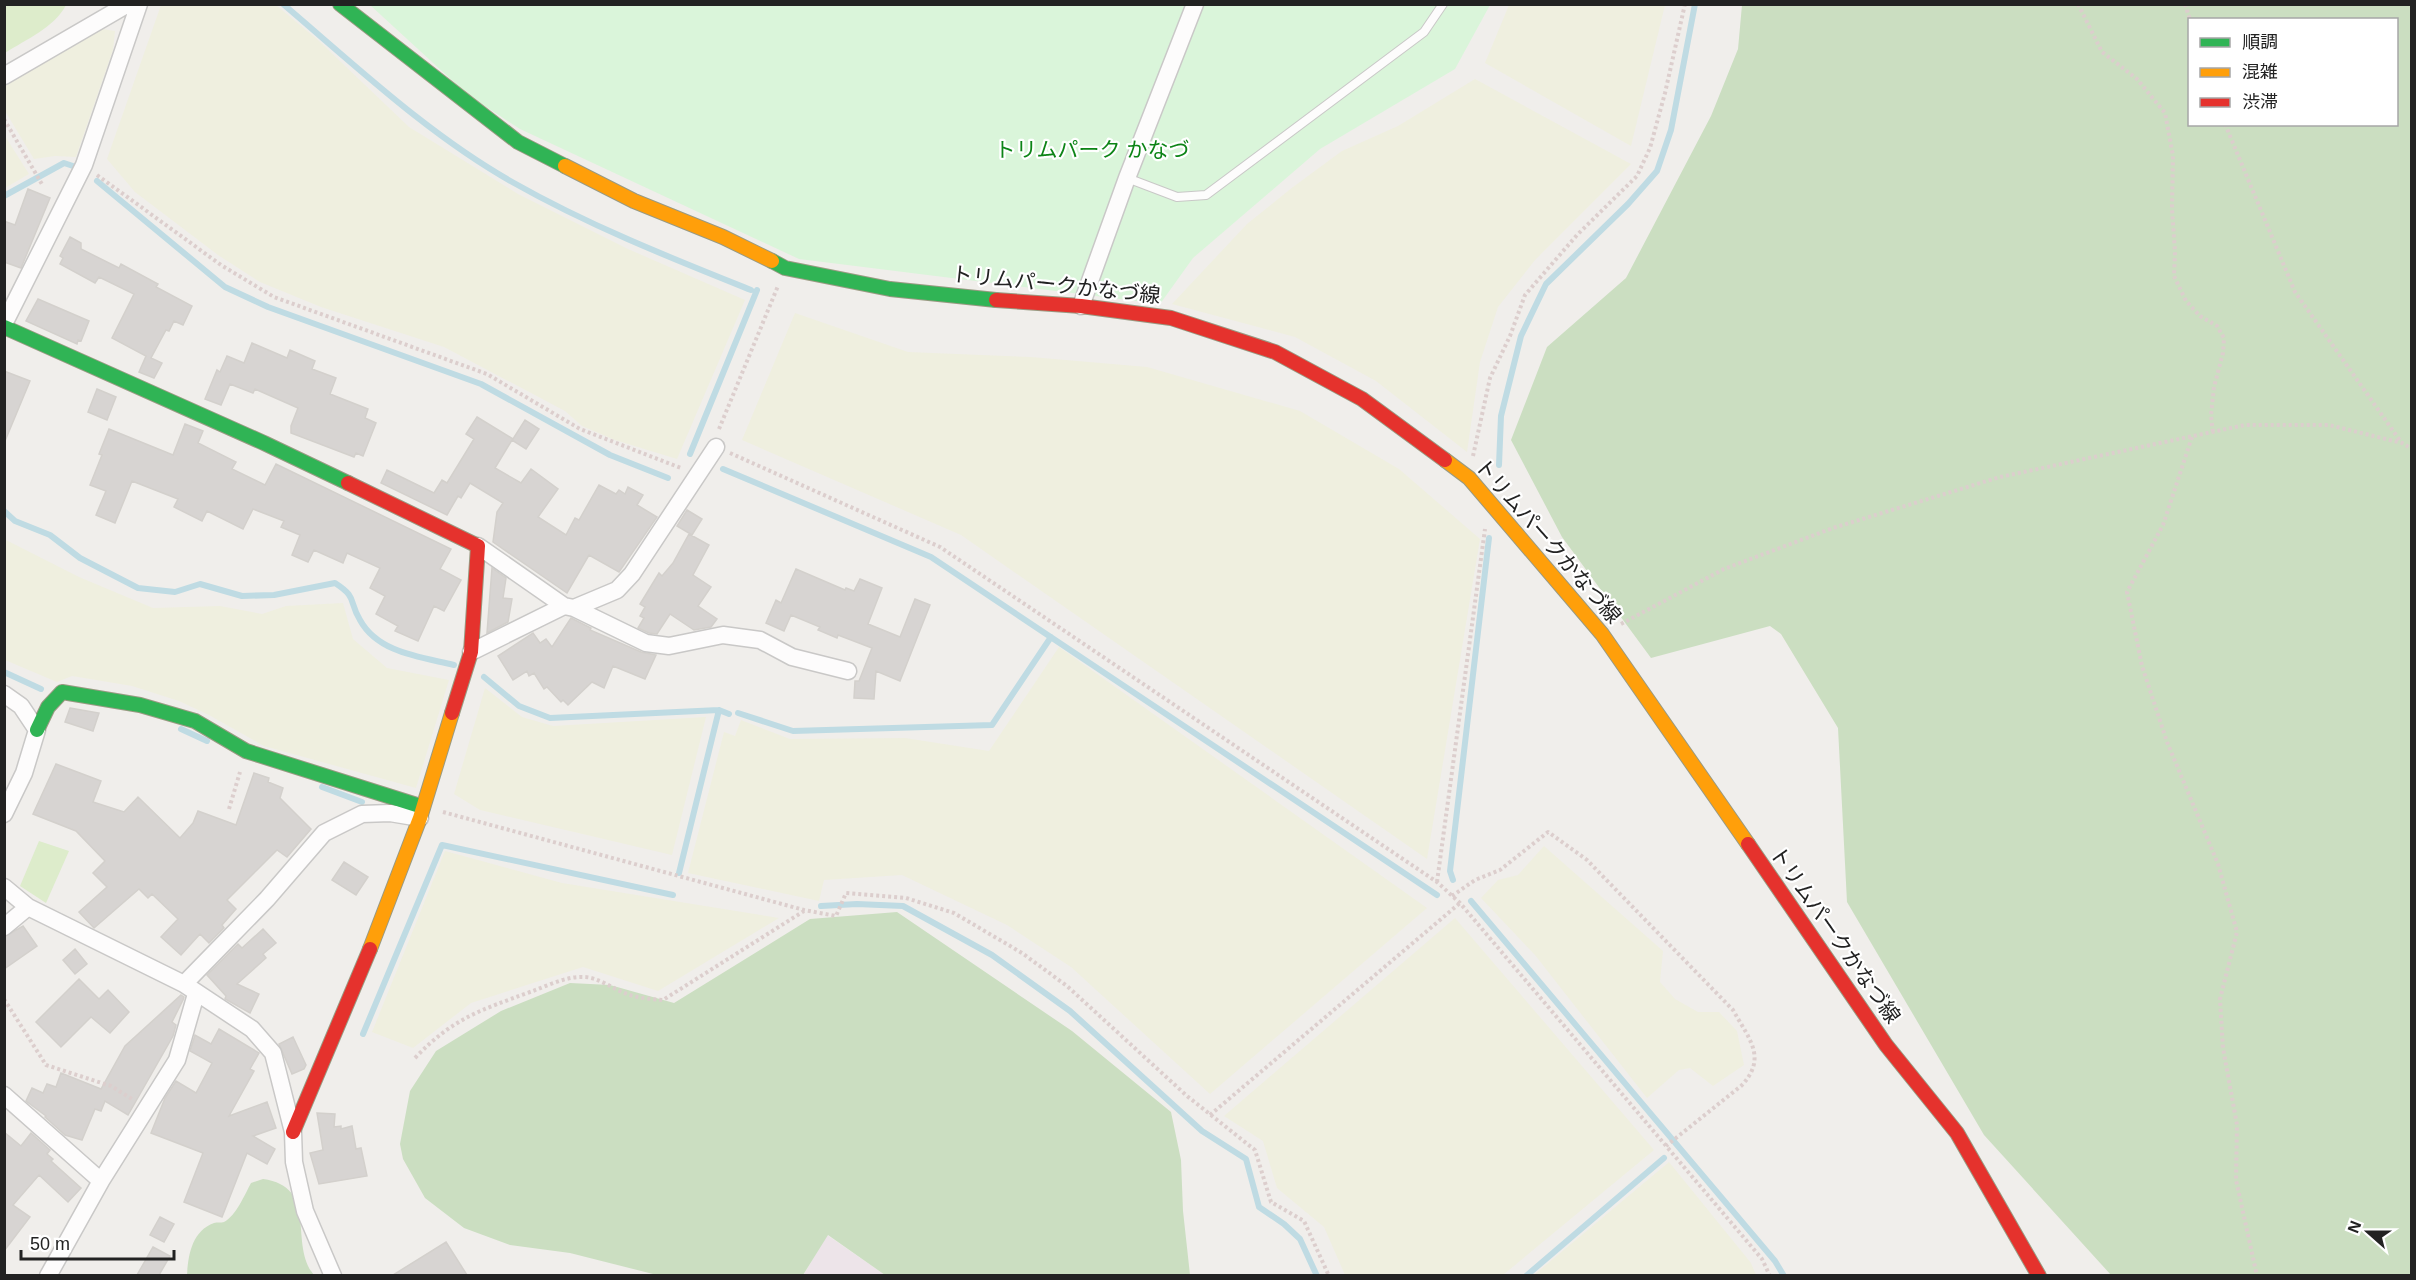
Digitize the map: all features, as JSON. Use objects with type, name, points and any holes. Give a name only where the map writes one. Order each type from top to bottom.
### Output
[{"type":"main road","name":"トリムパークかなづ線","points":[[340,4],[518,142],[634,201],[723,237],[785,268],[890,289],[1016,302],[1082,306],[1171,318],[1275,352],[1362,399],[1469,477],[1602,634],[1886,1046],[1957,1132],[2039,1275]]},
{"type":"main road","points":[[4,326],[264,443],[478,546],[471,652],[422,813],[388,906],[293,1132]]},
{"type":"main road","points":[[38,730],[48,707],[62,692],[140,705],[195,722],[246,751],[422,813]]},
{"type":"street","points":[[1082,306],[1127,178],[1195,4]]},
{"type":"street","points":[[4,76],[133,6]]},
{"type":"street","points":[[4,326],[84,165],[133,6]]},
{"type":"street","points":[[471,652],[569,607],[617,590],[632,574],[716,443]]},
{"type":"street","points":[[478,546],[569,607],[646,643],[669,646],[723,636],[760,640],[792,657],[848,671]]},
{"type":"street","points":[[4,694],[21,706],[38,730],[24,772],[4,814]]},
{"type":"street","points":[[48,1275],[101,1181],[148,1110],[177,1060],[190,989],[324,833],[362,814],[422,813]]},
{"type":"street","points":[[4,887],[28,907],[190,989],[252,1029],[273,1053],[293,1132],[294,1162],[305,1210],[333,1275]]},
{"type":"street","points":[[4,927],[28,907]]},
{"type":"street","points":[[4,1095],[101,1181]]},
{"type":"lane","points":[[1127,178],[1177,197],[1206,195],[1424,32],[1443,4]]},
{"type":"path","points":[[1469,477],[1490,378],[1510,336],[1525,295],[1577,235],[1637,176],[1650,148],[1685,4]]},
{"type":"path","points":[[2078,4],[2102,52],[2137,79],[2165,113],[2173,156],[2174,276],[2186,301],[2200,316],[2217,326],[2224,338],[2223,353],[2213,396],[2211,415],[2213,433]]},
{"type":"path","points":[[4,119],[43,186]]},
{"type":"path","points":[[2225,126],[2295,292],[2402,443]]},
{"type":"path","points":[[84,165],[221,265],[274,297],[487,374],[580,429],[685,469]]},
{"type":"path","points":[[785,268],[716,443],[940,548],[1437,882],[1460,903],[1762,1259],[1770,1275]]},
{"type":"path","points":[[1602,634],[1724,569],[1833,528],[2000,477],[2245,425],[2329,425],[2402,443],[2412,449]]},
{"type":"path","points":[[2192,437],[2163,525],[2127,592],[2146,676],[2167,742],[2218,864],[2237,932],[2220,999],[2222,1038],[2237,1125],[2236,1180],[2257,1275]]},
{"type":"path","points":[[1437,882],[1489,502]]},
{"type":"path","points":[[229,808],[246,751]]},
{"type":"path","points":[[422,813],[804,910],[836,916],[846,893],[906,898],[954,913],[1022,953],[1067,986],[1210,1115],[1255,1150],[1271,1202],[1304,1221],[1329,1275]]},
{"type":"path","points":[[1452,896],[1475,880],[1500,870],[1548,832],[1587,860],[1733,1010],[1749,1039],[1756,1061],[1751,1075],[1741,1086],[1666,1146]]},
{"type":"path","points":[[1210,1115],[1460,903]]},
{"type":"path","points":[[415,1058],[429,1043],[461,1019],[483,1008],[558,982],[585,976],[626,994],[663,1000],[804,910]]},
{"type":"path","points":[[4,999],[46,1065],[111,1086],[148,1110]]},
{"type":"shaded area","points":[[827,1235],[885,1275],[803,1276]]},
{"type":"green space","points":[[5,4],[66,5],[55,20],[5,53]]},
{"type":"green space","points":[[161,5],[276,5],[319,41],[409,127],[518,194],[628,249],[745,300],[677,459],[615,440],[582,426],[565,411],[444,347],[321,307],[260,282],[218,255],[135,192],[107,159]]},
{"type":"green space","name":"トリムパーク かなづ","points":[[370,5],[1490,5],[1455,69],[1320,149],[1193,258],[1160,304],[799,259],[520,129],[468,95]]},
{"type":"green space","points":[[1509,5],[1665,5],[1631,146],[1485,63]]},
{"type":"green space","points":[[1742,5],[2411,5],[2411,1275],[2111,1275],[1984,1135],[1847,902],[1838,728],[1781,634],[1770,626],[1651,658],[1562,537],[1511,440],[1547,347],[1626,278],[1711,116],[1738,49]]},
{"type":"green space","points":[[102,29],[115,31],[113,50],[76,157],[55,156],[34,159],[5,111],[5,86]]},
{"type":"green space","points":[[1475,79],[1631,164],[1535,260],[1498,307],[1480,362],[1467,452],[1376,381],[1295,337],[1172,304],[1247,224],[1293,187],[1342,151],[1398,126]]},
{"type":"green space","points":[[5,136],[29,174],[4,188]]},
{"type":"green space","points":[[795,313],[908,352],[1031,357],[1147,367],[1300,411],[1399,469],[1480,539],[1427,859],[961,535],[742,440]]},
{"type":"green space","points":[[4,539],[79,577],[153,608],[220,606],[262,614],[286,606],[343,603],[353,639],[387,668],[449,680],[416,788],[264,746],[179,701],[132,686],[72,676],[57,682],[5,660]]},
{"type":"green space","points":[[1059,647],[1427,908],[1210,1094],[1071,967],[1007,925],[902,875],[824,880],[819,901],[688,873],[724,732],[735,736],[741,720],[790,739],[905,738],[989,751]]},
{"type":"green space","points":[[485,688],[522,717],[553,726],[706,717],[672,855],[480,810],[454,794]]},
{"type":"green space","points":[[39,841],[69,851],[46,903],[20,886]]},
{"type":"green space","points":[[1544,846],[1663,951],[1660,982],[1675,999],[1698,1012],[1719,1012],[1737,1031],[1744,1065],[1713,1086],[1690,1068],[1679,1070],[1647,1098],[1535,955],[1481,898],[1498,880],[1518,875]]},
{"type":"green space","points":[[445,851],[562,883],[779,918],[658,991],[583,967],[471,1003],[413,1048],[372,1032]]},
{"type":"green space","points":[[897,912],[1072,1031],[1171,1112],[1181,1160],[1183,1211],[1190,1275],[885,1275],[828,1235],[803,1275],[657,1275],[570,1253],[510,1245],[464,1228],[425,1198],[403,1159],[400,1144],[410,1091],[436,1051],[501,1011],[570,983],[610,985],[674,1003],[810,919]]},
{"type":"green space","points":[[1455,918],[1654,1150],[1503,1275],[1345,1275],[1324,1227],[1277,1188],[1263,1141],[1224,1116]]},
{"type":"green space","points":[[1669,1162],[1751,1263],[1756,1275],[1534,1275]]},
{"type":"green space","points":[[263,1179],[280,1184],[291,1193],[300,1218],[303,1248],[314,1275],[187,1276],[190,1252],[196,1238],[207,1227],[228,1219],[240,1204],[251,1183]]},
{"type":"building","points":[[28,189],[50,198],[21,268],[4,262],[4,221],[15,225]]},
{"type":"building","points":[[70,237],[81,243],[81,249],[119,268],[121,264],[158,284],[156,287],[192,306],[183,325],[174,321],[169,331],[166,330],[151,358],[162,363],[154,378],[139,372],[146,356],[112,338],[134,294],[99,277],[95,283],[60,264],[63,258],[60,256]]},
{"type":"building","points":[[38,299],[89,321],[81,341],[78,340],[77,344],[26,321]]},
{"type":"building","points":[[252,343],[287,358],[290,350],[315,361],[312,369],[336,378],[330,394],[368,409],[365,418],[376,423],[363,456],[356,453],[354,457],[291,433],[291,426],[298,408],[255,389],[253,393],[230,384],[221,405],[205,399],[217,370],[220,372],[227,356],[244,363]]},
{"type":"building","points":[[4,371],[30,381],[5,441],[4,441]]},
{"type":"building","points":[[97,389],[116,397],[107,420],[88,412]]},
{"type":"building","points":[[477,417],[513,439],[525,420],[539,429],[526,449],[512,440],[495,468],[521,483],[531,469],[558,489],[538,517],[566,535],[575,518],[579,520],[599,485],[616,494],[619,490],[625,494],[628,487],[643,495],[637,505],[657,517],[619,572],[589,555],[567,593],[493,542],[497,512],[503,503],[470,483],[461,498],[458,496],[447,515],[381,483],[387,470],[434,493],[442,480],[447,483],[474,439],[466,434]]},
{"type":"building","points":[[185,424],[203,431],[198,443],[236,462],[232,469],[265,485],[276,464],[451,549],[440,569],[461,580],[444,611],[434,606],[418,641],[395,631],[398,626],[376,614],[385,596],[370,588],[380,568],[347,553],[343,563],[314,550],[308,562],[292,555],[300,535],[281,527],[284,521],[253,509],[243,529],[207,511],[202,521],[174,507],[178,499],[132,481],[115,523],[96,515],[106,491],[90,485],[109,429],[173,455]]},
{"type":"building","points":[[687,510],[702,519],[692,535],[677,526]]},
{"type":"building","points":[[689,534],[709,545],[693,575],[711,587],[698,606],[717,619],[711,627],[694,630],[670,614],[657,634],[638,628],[644,618],[640,616],[645,607],[640,604],[659,573],[662,576],[673,563]]},
{"type":"building","points":[[492,568],[506,578],[503,598],[512,599],[508,622],[487,633]]},
{"type":"building","points":[[796,569],[845,590],[846,588],[854,591],[860,579],[882,588],[868,624],[900,637],[915,599],[930,605],[900,681],[876,671],[874,699],[854,698],[855,681],[859,681],[872,648],[838,635],[837,638],[818,630],[820,627],[791,615],[784,631],[766,623],[776,600],[781,603]]},
{"type":"building","points":[[571,618],[591,628],[590,630],[641,652],[656,655],[645,679],[613,666],[604,688],[592,682],[568,705],[563,700],[561,702],[547,687],[544,689],[534,673],[529,676],[527,671],[513,680],[498,656],[533,633],[540,643],[546,639],[552,647]]},
{"type":"building","points":[[70,708],[99,713],[93,731],[65,722]]},
{"type":"building","points":[[56,764],[101,781],[93,802],[124,812],[138,797],[180,838],[193,823],[198,811],[236,825],[254,773],[269,778],[268,782],[283,788],[280,798],[311,829],[287,857],[277,850],[227,900],[236,909],[222,925],[224,928],[209,943],[200,934],[181,955],[161,937],[178,919],[152,894],[148,898],[139,889],[94,928],[79,912],[107,887],[93,873],[105,861],[76,831],[33,814]]},
{"type":"building","points":[[344,862],[368,877],[356,895],[332,880]]},
{"type":"building","points":[[23,926],[37,946],[4,969],[4,937]]},
{"type":"building","points":[[263,929],[276,943],[263,954],[266,958],[237,984],[259,994],[250,1013],[225,999],[226,996],[207,975],[238,944],[242,948]]},
{"type":"building","points":[[75,949],[87,964],[75,974],[63,960]]},
{"type":"building","points":[[79,979],[99,999],[108,990],[129,1012],[110,1033],[91,1017],[61,1047],[36,1022]]},
{"type":"building","points":[[181,995],[184,997],[172,1022],[176,1025],[173,1036],[128,1115],[105,1101],[101,1111],[95,1109],[82,1140],[65,1135],[46,1116],[26,1101],[32,1088],[43,1093],[47,1084],[56,1087],[61,1073],[101,1089],[125,1046]]},
{"type":"building","points":[[219,1029],[259,1053],[250,1069],[254,1071],[229,1116],[267,1102],[276,1128],[253,1136],[275,1149],[267,1164],[247,1153],[222,1217],[184,1202],[203,1153],[151,1133],[165,1098],[176,1081],[196,1093],[212,1063],[190,1051],[195,1035],[211,1044]]},
{"type":"building","points":[[293,1037],[306,1065],[304,1069],[292,1074],[279,1044]]},
{"type":"building","points":[[317,1113],[335,1114],[334,1127],[341,1126],[341,1129],[352,1126],[356,1149],[361,1148],[367,1176],[319,1184],[310,1153],[323,1150]]},
{"type":"building","points":[[4,1132],[21,1146],[31,1133],[50,1150],[47,1154],[53,1159],[51,1161],[81,1188],[68,1202],[39,1175],[13,1205],[30,1217],[4,1251]]},
{"type":"building","points":[[160,1217],[174,1224],[164,1242],[150,1235]]},
{"type":"building","points":[[446,1242],[467,1275],[393,1275]]},
{"type":"building","points":[[153,1247],[170,1256],[159,1275],[137,1275]]},
{"type":"waterway","points":[[283,4],[395,100],[453,144],[514,183],[601,227],[751,290]]},
{"type":"waterway","points":[[1499,465],[1501,416],[1521,336],[1546,284],[1628,204],[1657,171],[1671,130],[1695,4]]},
{"type":"waterway","points":[[4,196],[64,163],[76,167]]},
{"type":"waterway","points":[[97,181],[225,287],[268,307],[481,384],[610,455],[668,478]]},
{"type":"waterway","points":[[690,454],[757,290]]},
{"type":"waterway","points":[[723,469],[931,557],[1437,895]]},
{"type":"waterway","points":[[4,511],[15,521],[50,535],[80,558],[138,588],[175,592],[200,584],[242,596],[274,595],[335,583],[347,592],[360,620],[378,640],[401,652],[454,665]]},
{"type":"waterway","points":[[1453,880],[1450,871],[1489,538]]},
{"type":"waterway","points":[[738,713],[793,731],[992,725],[1051,637]]},
{"type":"waterway","points":[[4,672],[41,689]]},
{"type":"waterway","points":[[484,677],[519,706],[550,718],[719,710]]},
{"type":"waterway","points":[[679,873],[719,710],[729,714]]},
{"type":"waterway","points":[[181,729],[207,741]]},
{"type":"waterway","points":[[322,787],[362,802]]},
{"type":"waterway","points":[[363,1034],[442,845],[673,895]]},
{"type":"waterway","points":[[1471,901],[1775,1261],[1784,1276]]},
{"type":"waterway","points":[[821,906],[857,904],[903,906],[992,955],[1070,1011],[1202,1131],[1246,1159],[1259,1207],[1284,1224],[1300,1239],[1317,1276]]},
{"type":"waterway","points":[[1526,1276],[1664,1158]]},
{"type":"traffic: fast","points":[[340,4],[518,142],[565,166]]},
{"type":"traffic: fast","points":[[772,261],[785,268],[890,289],[996,300]]},
{"type":"traffic: fast","points":[[4,327],[348,483]]},
{"type":"traffic: fast","points":[[37,730],[48,707],[62,692],[140,705],[195,721],[246,751],[423,807]]},
{"type":"traffic: slow","points":[[565,166],[634,201],[723,237],[772,261]]},
{"type":"traffic: slow","points":[[1445,460],[1469,478],[1602,634],[1748,844]]},
{"type":"traffic: slow","points":[[370,949],[420,818],[452,713]]},
{"type":"traffic: jam","points":[[996,300],[1081,306],[1171,318],[1275,352],[1362,399],[1445,460]]},
{"type":"traffic: jam","points":[[348,483],[478,546],[471,652],[452,713]]},
{"type":"traffic: jam","points":[[1748,844],[1886,1045],[1957,1133],[2039,1276]]},
{"type":"traffic: jam","points":[[293,1132],[370,949]]}]
